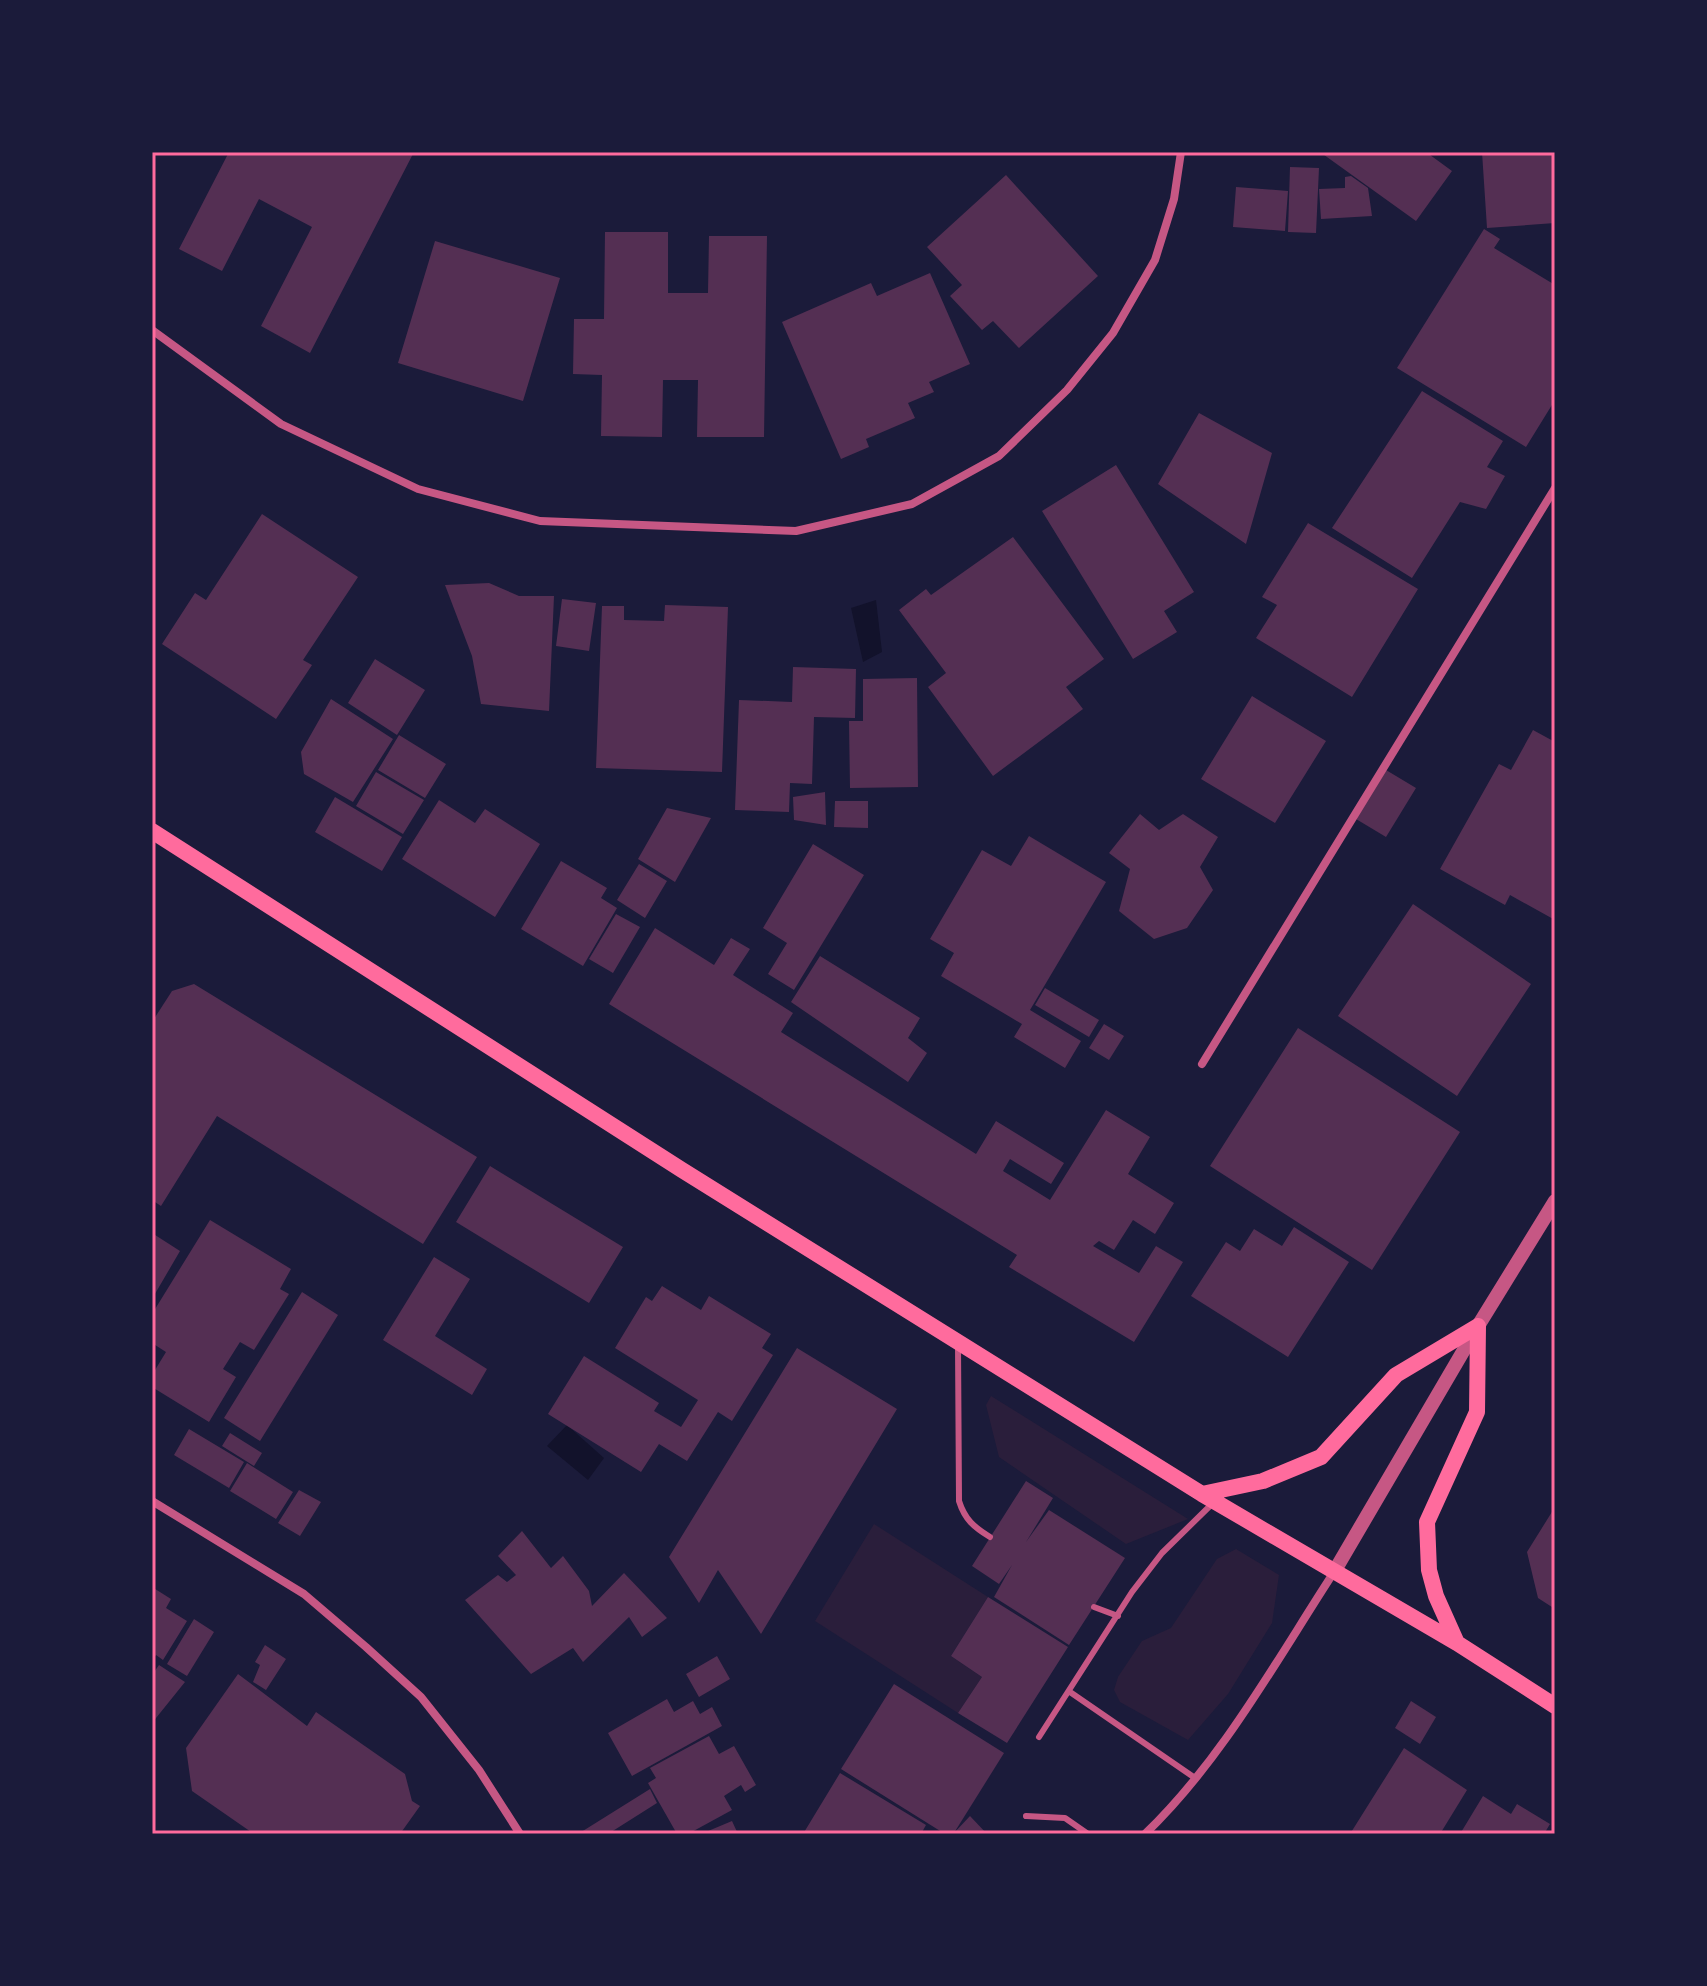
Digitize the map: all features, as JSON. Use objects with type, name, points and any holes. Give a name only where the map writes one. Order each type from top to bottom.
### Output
[{"type":"main road","points":[[153,834],[682,1170],[1208,1498],[1457,1643],[1555,1706]]},
{"type":"main road","points":[[1208,1498],[1263,1481],[1321,1457],[1396,1375],[1478,1326]]},
{"type":"main road","points":[[1457,1643],[1436,1596],[1429,1570],[1427,1522],[1477,1412],[1478,1326]]},
{"type":"street","points":[[152,330],[281,424],[418,489],[540,521],[796,531],[912,504],[999,456],[1067,390],[1113,333],[1155,260],[1174,199],[1181,152]]},
{"type":"street","points":[[1202,1064],[1555,488]]},
{"type":"street","points":[[1145,1834],[1195,1778],[1247,1707],[1334,1572],[1555,1201]]},
{"type":"street","points":[[152,1501],[304,1594],[366,1647],[421,1697],[479,1770],[520,1834]]},
{"type":"lane","points":[[958,1341],[959,1501],[964,1515],[974,1527],[990,1537]]},
{"type":"lane","points":[[1039,1737],[1132,1592],[1208,1498]]},
{"type":"lane","points":[[1094,1607],[1118,1616]]},
{"type":"lane","points":[[1070,1692],[1195,1778]]},
{"type":"lane","points":[[1026,1816],[1065,1818],[1088,1834]]},
{"type":"shaded area","points":[[876,600],[882,652],[863,662],[851,608]]},
{"type":"shaded area","points":[[991,1396],[1188,1519],[1126,1544],[999,1457],[986,1405]]},
{"type":"shaded area","points":[[567,1425],[604,1458],[588,1480],[547,1446]]},
{"type":"shaded area","points":[[874,1524],[988,1597],[951,1656],[982,1677],[958,1713],[815,1621]]},
{"type":"shaded area","points":[[1236,1549],[1279,1575],[1272,1623],[1228,1694],[1188,1740],[1120,1702],[1114,1690],[1118,1677],[1142,1641],[1171,1628],[1217,1559]]},
{"type":"building","points":[[229,152],[414,152],[310,353],[261,326],[312,227],[259,199],[222,271],[179,249]]},
{"type":"building","points":[[1320,152],[1426,152],[1452,171],[1416,221]]},
{"type":"building","points":[[1482,152],[1555,152],[1555,223],[1487,228]]},
{"type":"building","points":[[1290,167],[1319,168],[1316,233],[1288,232]]},
{"type":"building","points":[[1006,175],[1098,276],[1019,348],[993,321],[982,330],[950,296],[962,285],[927,247]]},
{"type":"building","points":[[1351,176],[1368,188],[1372,216],[1321,219],[1319,189],[1345,188],[1345,177]]},
{"type":"building","points":[[1236,187],[1288,191],[1285,231],[1233,227]]},
{"type":"building","points":[[1484,229],[1500,239],[1494,248],[1555,285],[1555,400],[1526,447],[1397,368]]},
{"type":"building","points":[[605,232],[668,232],[668,293],[708,293],[709,236],[767,236],[764,437],[697,437],[698,380],[663,380],[662,437],[601,436],[602,375],[573,374],[574,319],[604,319]]},
{"type":"building","points":[[435,241],[560,278],[523,401],[398,363]]},
{"type":"building","points":[[930,273],[970,364],[929,382],[934,392],[908,403],[915,418],[866,439],[869,447],[841,459],[782,322],[871,283],[877,296]]},
{"type":"building","points":[[1422,391],[1503,441],[1487,467],[1505,476],[1486,509],[1460,502],[1412,578],[1332,528]]},
{"type":"building","points":[[1199,413],[1272,453],[1246,544],[1158,484]]},
{"type":"building","points":[[1116,465],[1194,592],[1164,611],[1177,632],[1133,659],[1042,511]]},
{"type":"building","points":[[262,514],[358,577],[303,660],[312,665],[276,719],[162,644],[195,593],[206,600]]},
{"type":"building","points":[[1308,523],[1418,589],[1352,697],[1256,638],[1277,605],[1262,597]]},
{"type":"building","points":[[1013,537],[1104,659],[1066,687],[1083,709],[993,776],[928,687],[946,673],[899,610],[926,589],[931,595]]},
{"type":"building","points":[[489,583],[519,596],[554,596],[549,711],[481,704],[472,656],[445,585]]},
{"type":"building","points":[[562,599],[596,603],[589,651],[556,646]]},
{"type":"building","points":[[665,605],[728,607],[722,772],[596,768],[602,606],[624,606],[624,620],[664,621]]},
{"type":"building","points":[[375,659],[425,690],[397,735],[348,703]]},
{"type":"building","points":[[793,667],[856,669],[855,718],[814,717],[812,784],[790,783],[789,812],[735,810],[739,700],[792,702]]},
{"type":"building","points":[[917,678],[918,787],[850,788],[849,721],[863,721],[863,679]]},
{"type":"building","points":[[1252,696],[1326,741],[1275,823],[1201,779]]},
{"type":"building","points":[[331,699],[393,739],[353,802],[304,774],[301,752]]},
{"type":"building","points":[[1533,730],[1555,742],[1555,920],[1510,895],[1505,905],[1440,869],[1499,764],[1511,770]]},
{"type":"building","points":[[399,735],[446,764],[425,798],[378,770]]},
{"type":"building","points":[[1386,770],[1416,788],[1386,837],[1356,819]]},
{"type":"building","points":[[376,772],[424,800],[403,834],[356,806]]},
{"type":"building","points":[[825,792],[826,825],[794,820],[793,797]]},
{"type":"building","points":[[335,797],[402,837],[382,871],[315,832]]},
{"type":"building","points":[[439,800],[475,823],[485,809],[540,844],[495,917],[402,859]]},
{"type":"building","points":[[835,801],[868,801],[868,828],[834,827]]},
{"type":"building","points":[[667,808],[711,818],[675,882],[638,859]]},
{"type":"building","points":[[1140,814],[1159,830],[1183,814],[1218,837],[1200,867],[1213,890],[1187,928],[1154,939],[1119,911],[1130,869],[1109,853]]},
{"type":"building","points":[[1029,836],[1106,882],[1030,1010],[1081,1041],[1065,1068],[1014,1037],[1022,1024],[941,976],[954,953],[930,939],[982,850],[1011,866]]},
{"type":"building","points":[[813,844],[864,875],[794,990],[768,974],[787,943],[763,928]]},
{"type":"building","points":[[561,861],[607,888],[601,898],[617,908],[583,966],[521,929]]},
{"type":"building","points":[[639,864],[667,881],[645,918],[617,900]]},
{"type":"building","points":[[1413,904],[1531,984],[1457,1096],[1338,1016]]},
{"type":"building","points":[[616,914],[640,927],[613,973],[589,959]]},
{"type":"building","points":[[655,928],[714,965],[731,938],[750,949],[733,975],[793,1013],[781,1032],[976,1154],[996,1121],[1064,1163],[1051,1184],[1010,1159],[1003,1171],[1050,1200],[1106,1110],[1150,1137],[1128,1174],[1174,1203],[1155,1234],[1133,1220],[1114,1250],[1099,1241],[1093,1246],[1139,1273],[1156,1246],[1183,1262],[1134,1342],[1009,1267],[1017,1255],[609,1004]]},
{"type":"building","points":[[820,956],[920,1018],[908,1038],[927,1053],[908,1082],[791,1002]]},
{"type":"building","points":[[194,984],[477,1157],[423,1244],[217,1116],[161,1206],[152,1200],[152,1022],[172,991]]},
{"type":"building","points":[[1045,988],[1099,1020],[1089,1037],[1035,1005]]},
{"type":"building","points":[[1104,1024],[1124,1036],[1109,1060],[1089,1048]]},
{"type":"building","points":[[1298,1028],[1460,1132],[1372,1270],[1210,1166]]},
{"type":"building","points":[[490,1166],[623,1247],[589,1303],[456,1222]]},
{"type":"building","points":[[210,1220],[291,1269],[280,1289],[289,1294],[254,1350],[240,1342],[223,1369],[236,1377],[209,1422],[152,1387],[152,1375],[166,1352],[152,1343],[152,1314]]},
{"type":"building","points":[[1294,1227],[1349,1262],[1288,1357],[1191,1296],[1226,1242],[1240,1251],[1254,1229],[1282,1246]]},
{"type":"building","points":[[152,1233],[180,1251],[152,1299]]},
{"type":"building","points":[[434,1257],[470,1279],[435,1336],[487,1369],[472,1395],[383,1340]]},
{"type":"building","points":[[662,1286],[701,1310],[709,1296],[771,1334],[762,1348],[773,1355],[732,1421],[718,1412],[687,1461],[659,1444],[641,1472],[548,1414],[584,1356],[659,1403],[654,1411],[681,1427],[698,1400],[615,1348],[646,1297],[652,1301]]},
{"type":"building","points":[[302,1292],[338,1315],[260,1441],[224,1418]]},
{"type":"building","points":[[797,1348],[897,1409],[761,1634],[718,1570],[699,1603],[669,1557]]},
{"type":"building","points":[[189,1429],[244,1462],[229,1488],[174,1455]]},
{"type":"building","points":[[230,1433],[262,1453],[254,1466],[222,1446]]},
{"type":"building","points":[[247,1463],[293,1492],[276,1519],[230,1491]]},
{"type":"building","points":[[1026,1481],[1053,1498],[1026,1542],[1049,1510],[1125,1558],[1069,1645],[994,1597],[1012,1565],[999,1584],[972,1566]]},
{"type":"building","points":[[299,1490],[321,1502],[300,1536],[278,1523]]},
{"type":"building","points":[[1555,1507],[1555,1609],[1538,1598],[1527,1552]]},
{"type":"building","points":[[522,1531],[551,1568],[563,1556],[589,1591],[592,1606],[624,1573],[667,1618],[642,1637],[629,1617],[583,1662],[573,1648],[531,1674],[465,1600],[498,1575],[507,1582],[516,1575],[498,1556]]},
{"type":"building","points":[[152,1587],[171,1599],[166,1608],[187,1621],[163,1660],[156,1655],[152,1661]]},
{"type":"building","points":[[988,1597],[1068,1647],[1007,1743],[958,1713],[982,1677],[951,1656]]},
{"type":"building","points":[[194,1619],[214,1632],[187,1676],[167,1664]]},
{"type":"building","points":[[265,1645],[286,1659],[266,1690],[253,1682],[260,1665],[255,1662]]},
{"type":"building","points":[[717,1656],[730,1679],[699,1697],[686,1674]]},
{"type":"building","points":[[159,1665],[185,1682],[152,1723],[152,1675]]},
{"type":"building","points":[[238,1674],[307,1726],[316,1712],[405,1774],[412,1801],[420,1806],[400,1834],[254,1834],[192,1791],[186,1748]]},
{"type":"building","points":[[894,1684],[1004,1753],[954,1833],[970,1816],[987,1834],[945,1834],[841,1769]]},
{"type":"building","points":[[667,1699],[674,1712],[693,1701],[700,1714],[712,1707],[722,1726],[632,1776],[608,1733]]},
{"type":"building","points":[[1411,1701],[1436,1717],[1420,1744],[1395,1728]]},
{"type":"building","points":[[709,1736],[719,1754],[734,1746],[756,1785],[745,1792],[741,1785],[724,1796],[732,1810],[688,1834],[677,1834],[648,1783],[656,1778],[650,1768]]},
{"type":"building","points":[[1404,1748],[1467,1790],[1440,1834],[1350,1834]]},
{"type":"building","points":[[840,1773],[926,1825],[921,1834],[803,1834]]},
{"type":"building","points":[[650,1789],[657,1803],[608,1834],[578,1834]]},
{"type":"building","points":[[1483,1796],[1511,1814],[1517,1804],[1550,1824],[1544,1834],[1460,1834]]},
{"type":"building","points":[[732,1821],[738,1834],[701,1834]]}]
